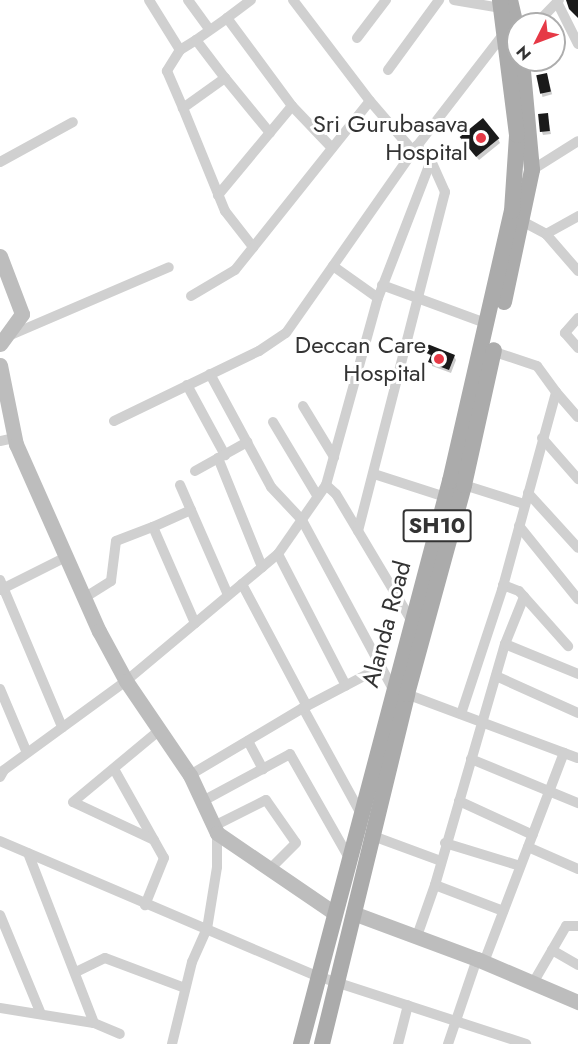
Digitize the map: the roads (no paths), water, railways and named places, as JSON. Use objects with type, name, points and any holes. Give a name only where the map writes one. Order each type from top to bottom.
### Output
[{"type":"main road","name":"Alanda Road","points":[[300,1044],[333,912],[350,858],[360,812],[464,485],[488,350],[516,217],[516,72]]},
{"type":"main road","name":"Alanda Road","points":[[322,1044],[373,836],[411,620],[488,350],[488,324],[516,217],[532,170],[519,72]]},
{"type":"street","points":[[149,0],[180,50]]},
{"type":"street","points":[[188,0],[209,29]]},
{"type":"street","points":[[251,0],[180,50],[167,71],[225,211],[254,247]]},
{"type":"street","points":[[293,0],[370,101],[415,148],[432,161],[445,192],[358,531]]},
{"type":"street","points":[[357,38],[386,0]]},
{"type":"street","points":[[388,70],[439,0]]},
{"type":"street","points":[[454,0],[504,3]]},
{"type":"street","points":[[547,12],[558,1],[578,42]]},
{"type":"street","points":[[228,18],[292,106],[332,148]]},
{"type":"street","points":[[114,421],[188,386],[286,333],[415,148],[506,38]]},
{"type":"street","points":[[196,40],[270,134]]},
{"type":"street","points":[[183,108],[225,78]]},
{"type":"street","points":[[191,296],[235,270],[370,101]]},
{"type":"street","points":[[218,195],[292,106]]},
{"type":"street","points":[[0,162],[73,122]]},
{"type":"street","points":[[532,170],[578,141]]},
{"type":"street","points":[[0,777],[27,753],[126,681],[278,554],[302,520],[326,485],[382,285],[432,161]]},
{"type":"street","points":[[546,234],[578,216]]},
{"type":"street","points":[[516,217],[546,234],[578,271]]},
{"type":"street","points":[[0,256],[21,314],[1,341]]},
{"type":"street","points":[[333,266],[378,298]]},
{"type":"street","points":[[1,341],[169,267]]},
{"type":"street","points":[[382,285],[417,300],[488,324]]},
{"type":"street","points":[[578,318],[565,333],[578,348]]},
{"type":"street","points":[[488,350],[537,366],[578,417]]},
{"type":"street","points":[[0,365],[7,440],[126,681],[161,729],[189,775],[216,830],[217,867],[207,929],[185,988],[172,1044]]},
{"type":"street","points":[[210,374],[271,487],[302,520],[381,667],[400,692],[578,758]]},
{"type":"street","points":[[188,386],[221,456],[262,567]]},
{"type":"street","points":[[460,714],[503,585],[556,392]]},
{"type":"street","points":[[303,406],[334,457]]},
{"type":"street","points":[[273,422],[318,497]]},
{"type":"street","points":[[542,438],[578,479]]},
{"type":"street","points":[[195,471],[247,442]]},
{"type":"street","points":[[374,474],[445,497]]},
{"type":"street","points":[[180,485],[228,595]]},
{"type":"street","points":[[326,485],[336,494],[411,620]]},
{"type":"street","points":[[464,485],[525,504]]},
{"type":"street","points":[[528,493],[578,548]]},
{"type":"street","points":[[84,598],[111,581],[116,541],[191,510]]},
{"type":"street","points":[[519,526],[578,599]]},
{"type":"street","points":[[153,527],[195,623]]},
{"type":"street","points":[[278,554],[346,686]]},
{"type":"street","points":[[62,727],[1,586],[66,557]]},
{"type":"street","points":[[242,584],[360,812]]},
{"type":"street","points":[[503,585],[514,588],[524,597],[568,646]]},
{"type":"street","points":[[417,936],[435,885],[445,843],[505,644],[524,597]]},
{"type":"street","points":[[505,644],[578,674]]},
{"type":"street","points":[[189,775],[305,707],[381,667]]},
{"type":"street","points":[[496,676],[578,713]]},
{"type":"street","points":[[0,689],[27,753]]},
{"type":"street","points":[[154,840],[73,802],[161,729]]},
{"type":"street","points":[[248,741],[263,769]]},
{"type":"street","points":[[448,1044],[455,1019],[504,911],[564,753]]},
{"type":"street","points":[[201,802],[290,754],[350,858]]},
{"type":"street","points":[[471,759],[578,803]]},
{"type":"street","points":[[114,769],[164,858],[146,905]]},
{"type":"street","points":[[216,830],[266,800],[296,843],[271,867]]},
{"type":"street","points":[[459,801],[533,835]]},
{"type":"street","points":[[216,830],[333,912]]},
{"type":"street","points":[[373,836],[441,861]]},
{"type":"street","points":[[0,841],[317,976],[455,1019],[526,1044]]},
{"type":"street","points":[[445,843],[520,866]]},
{"type":"street","points":[[0,854],[12,846]]},
{"type":"street","points":[[528,847],[578,869]]},
{"type":"street","points":[[28,853],[94,1023]]},
{"type":"street","points":[[435,885],[504,911]]},
{"type":"street","points":[[353,913],[481,960],[578,1002]]},
{"type":"street","points":[[0,915],[41,1014]]},
{"type":"street","points":[[533,982],[566,926],[578,926]]},
{"type":"street","points":[[552,950],[578,965]]},
{"type":"street","points":[[76,972],[105,958],[185,988]]},
{"type":"street","points":[[398,1044],[408,1005]]},
{"type":"street","points":[[0,1008],[94,1023],[120,1034]]},
{"type":"place","name":"Sri Gurubasava Hospital","points":[[481,138]]},
{"type":"place","name":"Deccan Care Hospital","points":[[439,359]]}]
